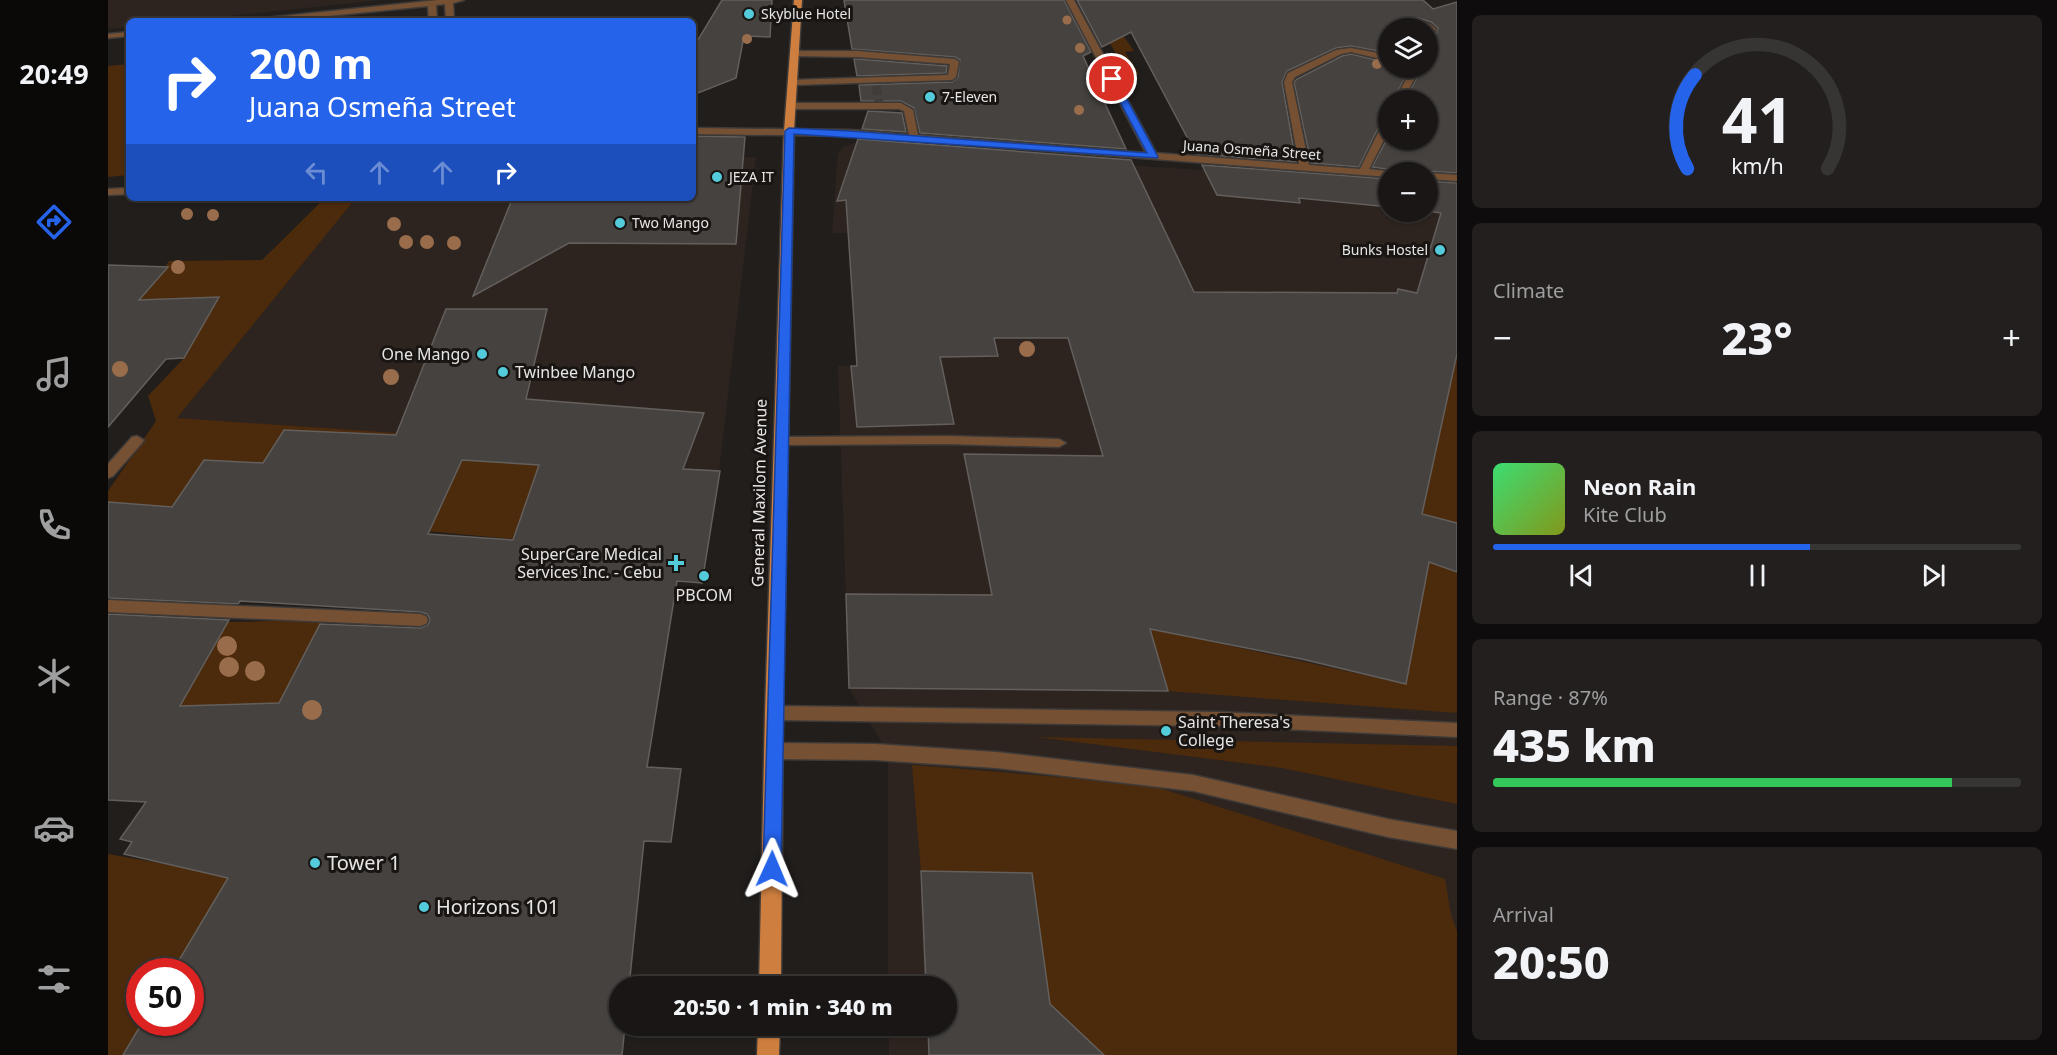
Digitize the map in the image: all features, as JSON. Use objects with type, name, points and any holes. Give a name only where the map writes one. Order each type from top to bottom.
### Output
[{"type":"main road","name":"General Maxilom Avenue","points":[[770,976],[774,712],[789,131],[798,0]]},
{"type":"main road","points":[[768,1055],[769,1036]]},
{"type":"street","points":[[284,18],[460,0]]},
{"type":"street","points":[[1070,0],[1154,157]]},
{"type":"street","points":[[449,1],[450,18]]},
{"type":"street","points":[[432,3],[433,18]]},
{"type":"street","points":[[108,36],[126,34]]},
{"type":"street","points":[[1304,167],[1288,82],[1291,75],[1339,52],[1351,50],[1378,56]]},
{"type":"street","points":[[793,82],[875,83],[952,77],[955,62],[857,54],[795,54]]},
{"type":"street","points":[[791,106],[880,104],[901,106],[908,110],[914,138]]},
{"type":"street","name":"Juana Osmeña Street","points":[[696,131],[789,131],[914,138],[1378,173]]},
{"type":"street","points":[[1363,172],[1378,143]]},
{"type":"street","points":[[1438,177],[1457,178]]},
{"type":"street","points":[[108,192],[126,191]]},
{"type":"street","points":[[108,472],[136,440]]},
{"type":"street","points":[[781,441],[947,440],[1059,443]]},
{"type":"street","points":[[108,606],[420,620]]},
{"type":"street","points":[[774,712],[1218,719],[1457,730]]},
{"type":"street","points":[[774,751],[875,752],[996,760],[1193,783],[1388,828],[1457,840]]},
{"type":"shaded area","points":[[108,0],[381,0],[210,18],[126,18],[126,27],[108,29]]},
{"type":"shaded area","points":[[1094,15],[1120,31],[1134,51],[1125,52],[1139,74],[1128,75]]},
{"type":"shaded area","points":[[126,64],[126,175],[108,177],[108,66]]},
{"type":"shaded area","points":[[855,143],[1015,158],[1378,181],[1378,222],[1438,222],[1438,186],[1457,187],[1457,1055],[889,1055],[889,1036],[957,1036],[957,976],[888,976],[888,753],[849,688],[838,366],[857,366],[848,233],[832,233],[838,154],[843,147]]},
{"type":"shaded area","points":[[696,156],[756,157],[717,488],[611,484],[176,418],[354,201],[696,201]]},
{"type":"shaded area","points":[[322,201],[354,201],[177,418],[397,433],[439,458],[607,470],[534,479],[518,525],[567,544],[108,502],[108,491],[156,421],[148,396],[184,358],[218,298],[134,300],[151,286],[169,261],[262,260]]},
{"type":"shaded area","points":[[1457,354],[1457,523],[1422,514]]},
{"type":"shaded area","points":[[1429,562],[1457,572],[1457,713],[1168,691],[1150,629],[997,688],[969,689],[957,595],[992,594],[1405,684]]},
{"type":"shaded area","points":[[323,620],[284,694],[345,698],[170,719],[227,622]]},
{"type":"shaded area","points":[[1037,737],[1457,746],[1457,804],[1282,768]]},
{"type":"shaded area","name":"Saint Theresa's College","points":[[912,765],[1147,784],[1445,879],[1451,915],[1457,931],[1457,1055],[929,1055],[940,1036],[957,1036],[957,976],[944,976],[921,871]]},
{"type":"shaded area","points":[[200,822],[258,828],[180,958],[126,958],[126,1036],[134,1036],[123,1055],[108,1055],[108,854],[171,865]]},
{"type":"building","points":[[722,0],[772,0],[770,37],[744,36],[736,78],[696,94],[696,43]]},
{"type":"building","points":[[844,0],[1064,0],[1091,52],[1083,56],[1126,149],[920,133],[914,108],[901,101],[861,101],[859,85],[952,82],[958,77],[960,60],[955,57],[852,49]]},
{"type":"building","points":[[1077,0],[1423,0],[1433,9],[1457,2],[1457,173],[1438,172],[1438,162],[1378,162],[1378,168],[1372,167],[1381,150],[1438,150],[1438,90],[1410,90],[1417,78],[1438,78],[1438,18],[1378,18],[1378,51],[1351,46],[1336,48],[1287,71],[1282,82],[1296,162],[1196,154],[1131,32],[1102,47]]},
{"type":"building","points":[[1351,54],[1378,60],[1378,78],[1405,78],[1398,90],[1378,90],[1378,128],[1359,167],[1311,163],[1294,82],[1342,56]]},
{"type":"building","points":[[854,59],[947,66],[946,73],[857,76]]},
{"type":"building","points":[[868,111],[902,113],[906,132],[862,129]]},
{"type":"building","name":"Two Mango","points":[[696,136],[745,137],[736,244],[569,243],[473,296],[511,202],[696,201]]},
{"type":"building","points":[[858,139],[1131,160],[1194,292],[1397,293],[1398,289],[1417,293],[1441,213],[1438,213],[1438,182],[1457,183],[1457,354],[1422,514],[1457,523],[1457,572],[1429,562],[1406,684],[1302,659],[1150,629],[1168,691],[849,688],[846,594],[992,595],[964,454],[1103,456],[1068,338],[994,338],[998,356],[940,357],[954,424],[857,427],[851,366],[857,366],[846,200],[837,201]]},
{"type":"building","points":[[1202,165],[1378,178],[1378,206],[1299,198],[1300,203],[1217,195]]},
{"type":"building","points":[[108,265],[168,267],[139,300],[219,297],[184,358],[166,359],[108,427]]},
{"type":"building","points":[[446,309],[547,309],[526,399],[704,413],[683,469],[720,471],[702,583],[677,581],[647,767],[681,769],[671,842],[644,841],[630,976],[609,976],[609,1036],[624,1036],[622,1055],[123,1055],[134,1036],[204,1036],[204,958],[180,958],[228,878],[124,854],[132,842],[120,839],[146,802],[108,800],[108,614],[229,620],[180,706],[279,703],[320,624],[420,628],[428,625],[430,619],[427,614],[420,612],[240,601],[238,604],[108,598],[108,502],[172,507],[204,460],[263,463],[284,430],[396,435]],"holes":[[[462,460],[539,465],[513,540],[428,534]]]},
{"type":"building","points":[[921,871],[1032,873],[1050,1004],[1104,1055],[929,1055],[928,1036],[957,1036],[957,976],[926,976]]},
{"type":"tunnel","points":[[876,86],[879,102]]},
{"type":"place","name":"Skyblue Hotel","points":[[749,14]]},
{"type":"place","name":"7-Eleven","points":[[930,97]]},
{"type":"place","name":"JEZA IT","points":[[717,177]]},
{"type":"place","name":"Two Mango","points":[[620,223]]},
{"type":"place","name":"Bunks Hostel","points":[[1440,250]]},
{"type":"place","name":"One Mango","points":[[482,354]]},
{"type":"place","name":"Twinbee Mango","points":[[503,372]]},
{"type":"place","name":"SuperCare Medical Services Inc. - Cebu","points":[[676,563]]},
{"type":"place","name":"PBCOM","points":[[704,576]]},
{"type":"place","name":"Saint Theresa's College","points":[[1166,731]]},
{"type":"place","name":"Tower 1","points":[[315,863]]},
{"type":"place","name":"Horizons 101","points":[[424,907]]},
{"type":"route","points":[[772,869],[789,131],[850,133],[1154,157],[1112,79]]}]
